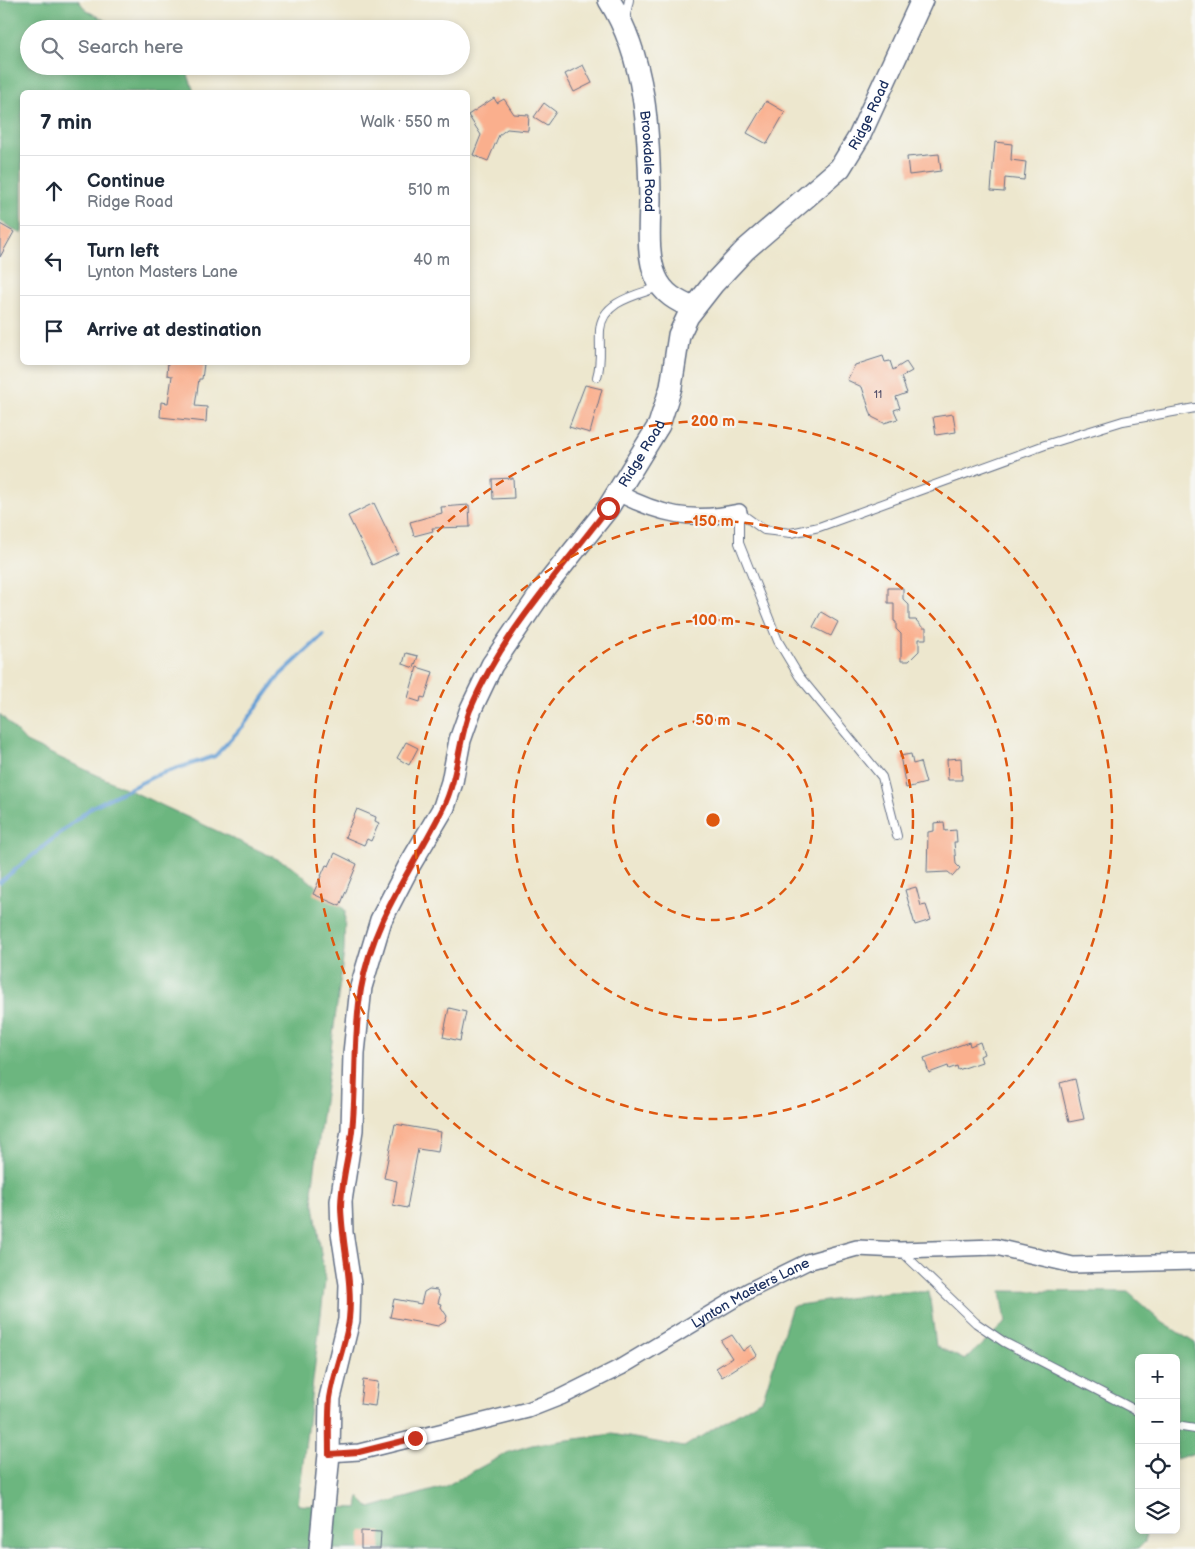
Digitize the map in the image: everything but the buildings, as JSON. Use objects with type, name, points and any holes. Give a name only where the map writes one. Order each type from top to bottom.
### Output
[{"type":"street","name":"Brookdale Road","points":[[610,0],[624,26],[635,58],[644,105],[649,160],[651,256],[654,273],[661,286]]},
{"type":"street","name":"Ridge Road","points":[[320,1549],[329,1454],[330,1398],[349,1320],[350,1284],[342,1233],[341,1201],[352,1130],[354,1053],[361,987],[381,920],[444,807],[452,782],[460,740],[471,709],[492,665],[545,586],[618,494],[664,412],[671,387],[679,335],[693,308],[745,250],[840,168],[859,137],[922,0]]},
{"type":"street","points":[[661,286],[675,299],[693,308]]},
{"type":"street","points":[[618,494],[636,503],[676,515],[712,518],[739,512]]},
{"type":"street","name":"Lynton Masters Lane","points":[[329,1454],[359,1452],[528,1410],[589,1385],[750,1290],[806,1262],[857,1248],[900,1250],[996,1247],[1073,1264],[1195,1262]]},
{"type":"lane","points":[[624,26],[629,0]]},
{"type":"lane","points":[[597,377],[601,356],[600,328],[604,317],[611,307],[622,300],[661,286]]},
{"type":"lane","points":[[739,512],[764,530],[791,533],[819,527],[1045,445],[1124,421],[1195,408]]},
{"type":"lane","points":[[739,512],[740,543],[778,641],[799,676],[882,777],[897,836]]},
{"type":"lane","points":[[900,1250],[976,1323],[1004,1342],[1135,1410]]},
{"type":"lane","points":[[1180,1427],[1195,1429]]},
{"type":"green space","points":[[0,0],[78,0],[87,11],[105,20],[20,20],[20,75],[188,75],[193,90],[20,90],[20,233],[0,221]]},
{"type":"green space","points":[[0,714],[26,742],[290,865],[345,910],[344,952],[312,1191],[325,1281],[298,1505],[357,1508],[359,1497],[370,1508],[444,1487],[509,1452],[532,1445],[612,1434],[684,1447],[763,1398],[792,1306],[888,1292],[929,1292],[936,1346],[965,1360],[1006,1322],[1001,1291],[1128,1292],[1160,1321],[1195,1343],[1195,1453],[1180,1458],[1180,1354],[1135,1354],[1135,1534],[1146,1534],[1145,1542],[1138,1549],[0,1549]]},
{"type":"waterway","points":[[0,882],[92,807],[157,775],[215,756],[243,726],[280,675],[323,635]]},
{"type":"route","points":[[415,1438],[359,1452],[329,1454],[330,1398],[349,1320],[350,1284],[342,1233],[341,1201],[352,1130],[354,1053],[361,987],[381,920],[409,866],[444,807],[452,782],[460,740],[471,709],[492,665],[545,586],[608,508]]}]
